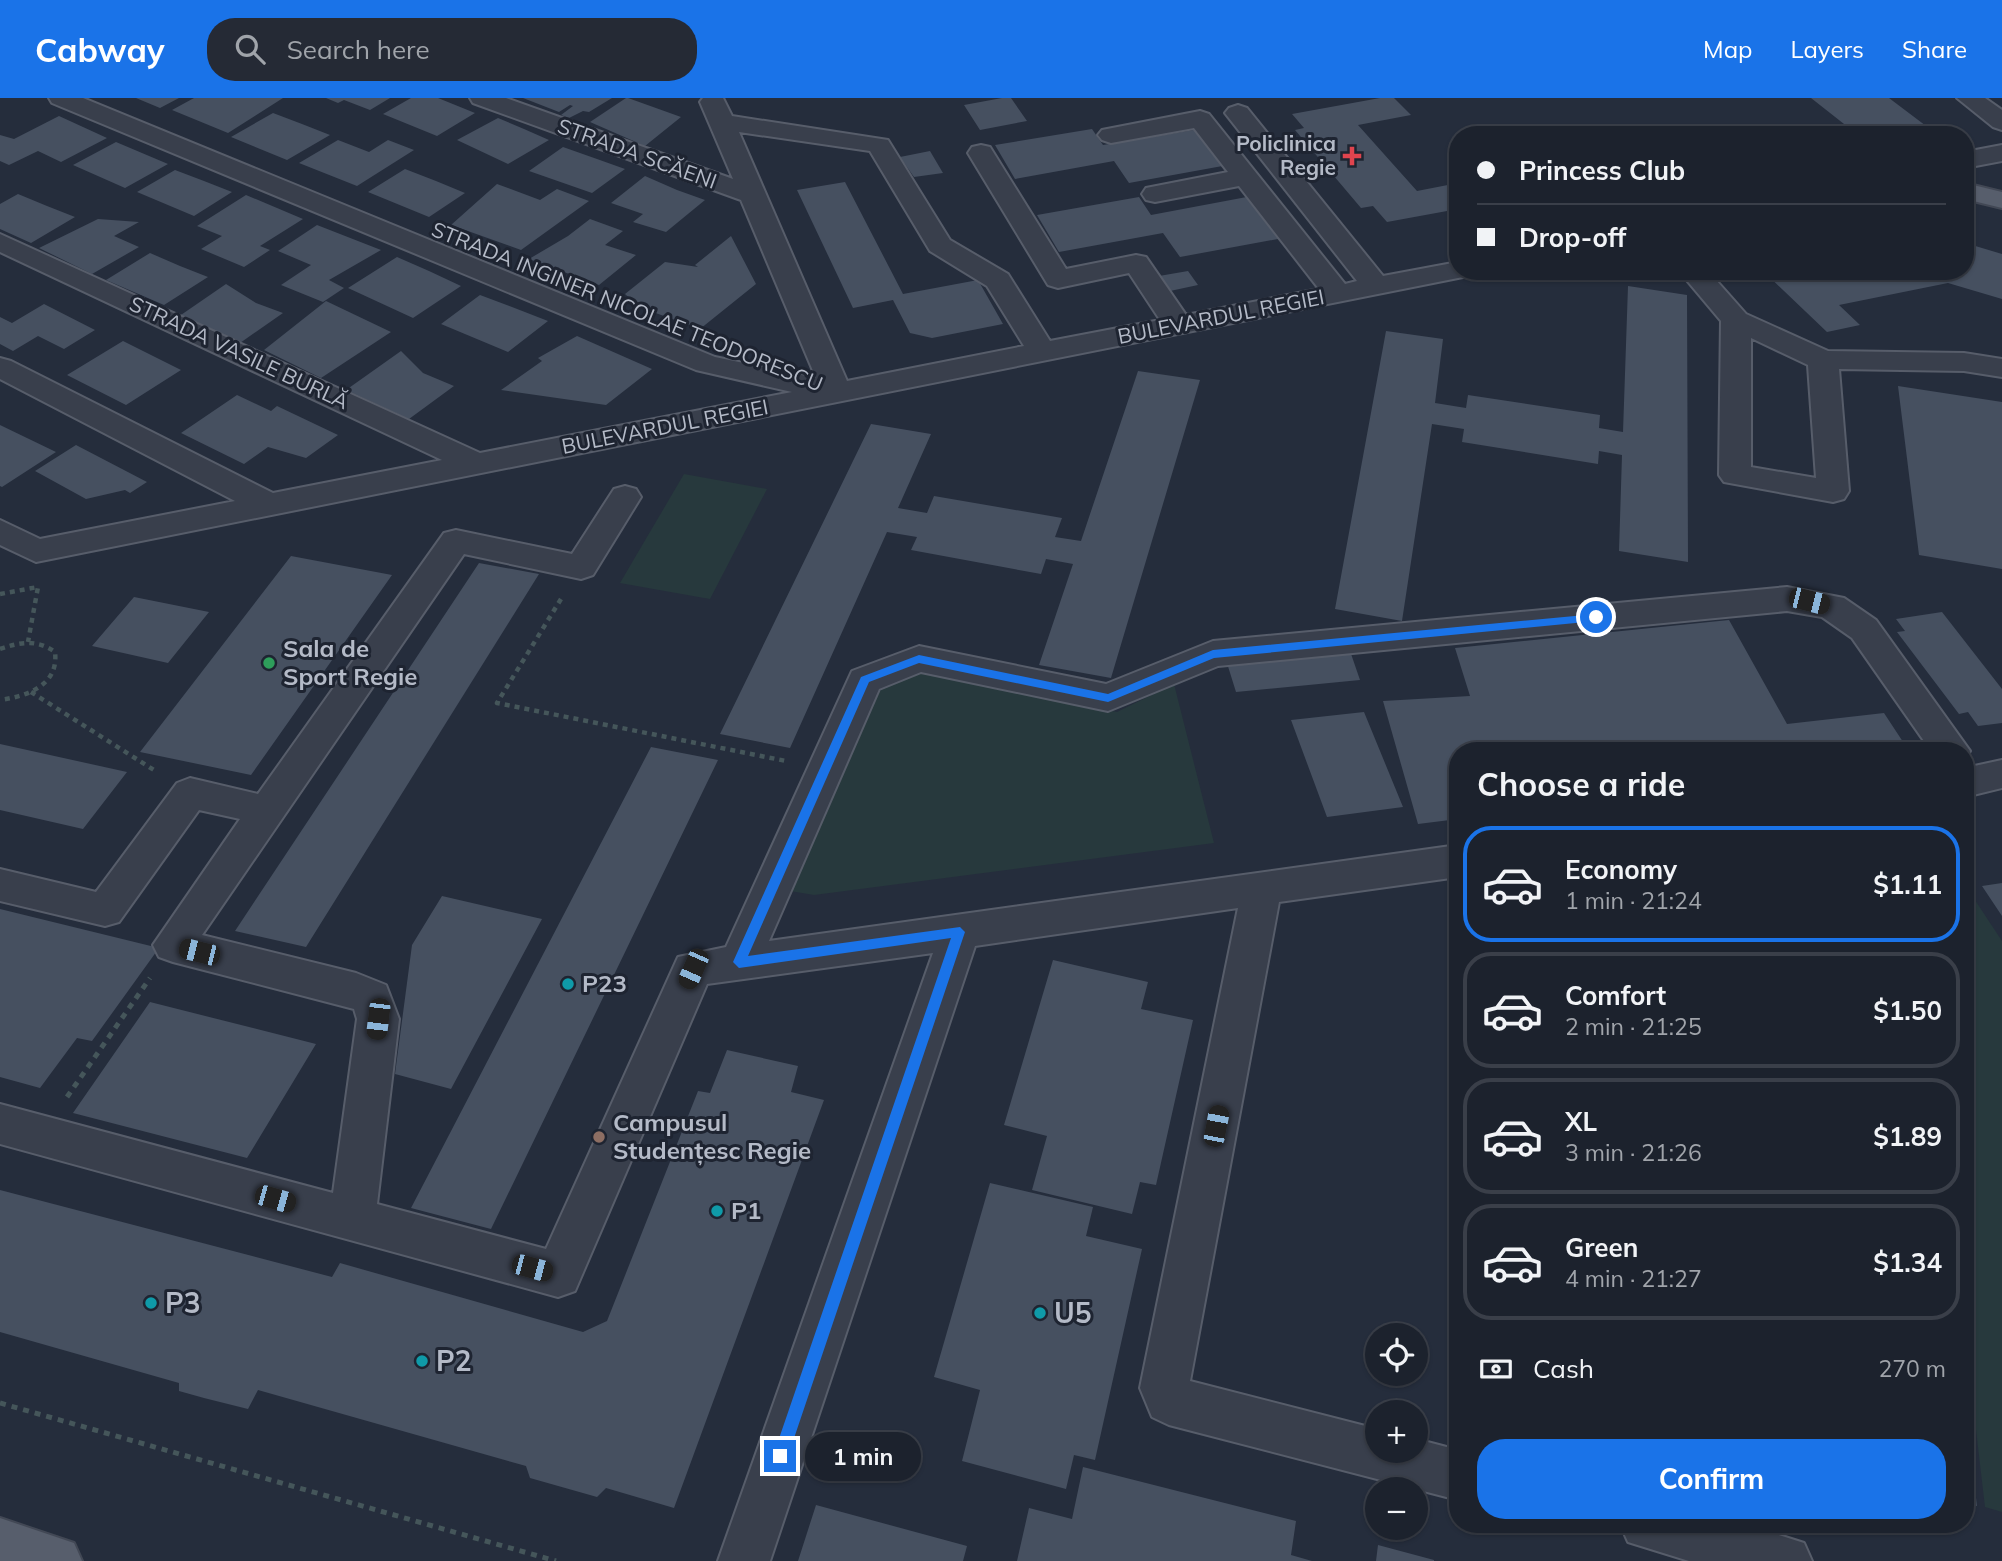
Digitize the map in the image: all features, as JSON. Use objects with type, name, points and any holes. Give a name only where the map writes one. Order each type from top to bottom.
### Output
[{"type":"main road","points":[[1974,193],[2002,200]]},
{"type":"main road","points":[[0,1544],[56,1561]]},
{"type":"street","name":"STRADA INGINER NICOLAE TEODORESCU","points":[[61,98],[706,364],[837,393]]},
{"type":"street","name":"STRADA INGINER NICOLAE TEODORESCU","points":[[113,98],[837,393]]},
{"type":"street","name":"STRADA SCĂENI","points":[[482,98],[752,195]]},
{"type":"street","points":[[1969,98],[2002,122]]},
{"type":"street","points":[[716,110],[837,393]]},
{"type":"street","points":[[716,110],[879,145],[940,245],[998,280],[1042,352]]},
{"type":"street","points":[[1238,113],[1376,286]]},
{"type":"street","points":[[1111,135],[1200,119],[1338,294]]},
{"type":"street","points":[[981,153],[1058,279],[1136,263],[1178,325]]},
{"type":"street","points":[[1974,158],[2002,153]]},
{"type":"street","points":[[1974,174],[2002,169]]},
{"type":"street","points":[[1155,194],[1246,177]]},
{"type":"street","name":"STRADA VASILE BURLĂ","points":[[0,242],[477,464]]},
{"type":"street","name":"BULEVARDUL REGIEI","points":[[0,531],[36,551],[1449,272]]},
{"type":"street","points":[[1701,280],[1736,320],[1823,360],[1964,362],[2002,368]]},
{"type":"street","points":[[1736,320],[1735,475],[1833,491],[1823,360]]},
{"type":"street","points":[[0,367],[270,505]]},
{"type":"street","points":[[352,1220],[378,1019],[370,998],[356,991],[173,946],[456,541],[581,567],[625,498]]},
{"type":"street","points":[[739,962],[865,680],[919,659],[1108,698],[1213,654],[1787,599],[1832,607],[1864,629],[1945,742]]},
{"type":"street","points":[[0,886],[105,910],[190,793],[269,811]]},
{"type":"street","points":[[21,1129],[558,1275],[693,969],[1449,862]]},
{"type":"street","points":[[1262,890],[1164,1388],[1165,1395],[1169,1400],[1449,1473]]},
{"type":"street","points":[[744,1561],[960,932]]},
{"type":"street","points":[[1681,1533],[1786,1561]]},
{"type":"path","points":[[581,567],[497,703],[825,768]]},
{"type":"path","points":[[0,594],[38,587],[28,642]]},
{"type":"path","points":[[0,649],[28,642],[49,646],[55,652],[57,660],[51,677],[31,692],[0,700]]},
{"type":"path","points":[[31,692],[190,793]]},
{"type":"path","points":[[21,1129],[173,946]]},
{"type":"path","points":[[0,1403],[555,1561]]},
{"type":"shaded area","points":[[684,474],[767,489],[710,599],[620,583]]},
{"type":"shaded area","points":[[924,670],[1117,712],[1174,684],[1214,843],[814,895],[784,890],[880,681]]},
{"type":"shaded area","points":[[1974,899],[2002,941],[2002,1512],[1985,1507],[1974,1413]]},
{"type":"building","points":[[136,98],[179,98],[160,108]]},
{"type":"building","points":[[194,98],[283,98],[228,133],[172,110]]},
{"type":"building","points":[[326,98],[390,98],[370,110],[344,100],[338,103]]},
{"type":"building","points":[[411,98],[438,98],[475,113],[437,136],[383,114]]},
{"type":"building","points":[[523,98],[612,98],[589,112],[583,111],[569,118],[561,115],[573,106],[570,105],[559,112]]},
{"type":"building","points":[[626,98],[681,117],[645,146],[590,122]]},
{"type":"building","points":[[1011,98],[1027,121],[980,130],[964,105]]},
{"type":"building","name":"Policlinica Regie","points":[[1380,98],[1394,98],[1411,115],[1358,125],[1417,191],[1449,185],[1449,211],[1387,222],[1373,206],[1361,208],[1295,130],[1304,128],[1292,114]]},
{"type":"building","points":[[1811,98],[1889,98],[1926,126],[1847,126]]},
{"type":"building","points":[[273,113],[330,135],[287,160],[231,137]]},
{"type":"building","points":[[59,116],[107,138],[61,162],[38,151],[9,165],[0,161],[0,135],[14,139]]},
{"type":"building","points":[[498,118],[549,140],[508,164],[457,140]]},
{"type":"building","points":[[1092,129],[1103,145],[1200,129],[1228,165],[1129,183],[1114,161],[1015,179],[995,145]]},
{"type":"building","points":[[338,140],[369,152],[388,140],[414,150],[357,186],[299,163]]},
{"type":"building","points":[[116,142],[168,164],[125,188],[73,165]]},
{"type":"building","points":[[563,147],[625,169],[592,193],[529,171]]},
{"type":"building","points":[[930,151],[943,173],[914,177],[900,157]]},
{"type":"building","points":[[405,169],[465,193],[429,217],[368,192]]},
{"type":"building","points":[[175,170],[232,192],[194,216],[137,192]]},
{"type":"building","points":[[645,176],[705,200],[666,232],[633,222],[643,214],[611,203]]},
{"type":"building","points":[[845,182],[903,294],[978,280],[1003,324],[932,338],[910,333],[893,300],[853,308],[797,190]]},
{"type":"building","points":[[497,184],[540,200],[557,189],[589,201],[521,250],[451,225]]},
{"type":"building","points":[[18,194],[75,217],[31,243],[0,229],[0,204]]},
{"type":"building","points":[[246,195],[303,219],[260,246],[270,250],[244,267],[201,249],[222,236],[197,226]]},
{"type":"building","points":[[1252,196],[1283,238],[1180,257],[1163,233],[1059,252],[1037,215],[1139,197],[1151,215]]},
{"type":"building","points":[[98,219],[139,222],[114,236],[139,247],[92,274],[39,248]]},
{"type":"building","points":[[590,219],[623,231],[605,245],[636,255],[599,285],[529,259],[568,236]]},
{"type":"building","points":[[317,225],[381,250],[329,280],[344,288],[323,302],[281,285],[311,265],[278,251]]},
{"type":"building","points":[[731,236],[756,284],[700,329],[639,307],[625,294],[665,262],[698,267],[695,265]]},
{"type":"building","points":[[1974,246],[2002,254],[2002,299],[1948,283],[1839,305],[1860,325],[1827,332],[1772,280],[1974,280]]},
{"type":"building","points":[[150,253],[208,277],[164,305],[106,280]]},
{"type":"building","points":[[397,257],[461,286],[413,318],[348,288]]},
{"type":"building","points":[[1188,271],[1198,285],[1170,291],[1159,276]]},
{"type":"building","points":[[226,284],[256,303],[283,313],[240,343],[178,317]]},
{"type":"building","points":[[1628,286],[1687,295],[1688,562],[1619,551],[1622,455],[1599,451],[1598,464],[1462,442],[1464,429],[1432,424],[1402,621],[1335,609],[1386,331],[1443,339],[1435,403],[1466,408],[1468,395],[1600,415],[1599,428],[1623,432]]},
{"type":"building","points":[[480,295],[548,321],[508,352],[441,324]]},
{"type":"building","points":[[326,301],[391,332],[321,378],[264,350]]},
{"type":"building","points":[[44,304],[95,330],[64,349],[38,336],[13,351],[0,344],[0,317],[12,323]]},
{"type":"building","points":[[577,336],[652,369],[606,405],[501,390],[542,361],[538,358]]},
{"type":"building","points":[[123,341],[181,370],[126,405],[67,375]]},
{"type":"building","points":[[401,351],[423,373],[454,386],[409,419],[346,390]]},
{"type":"building","points":[[1138,371],[1200,380],[1111,678],[1039,665],[1073,564],[1046,559],[1041,574],[911,550],[917,537],[887,532],[790,748],[720,734],[871,424],[931,434],[898,508],[927,513],[934,496],[1062,518],[1055,537],[1081,541]]},
{"type":"building","points":[[1898,386],[2002,402],[2002,569],[1919,555]]},
{"type":"building","points":[[237,395],[271,411],[277,406],[338,435],[306,458],[268,447],[244,464],[181,433]]},
{"type":"building","points":[[0,425],[56,452],[2,487]]},
{"type":"building","points":[[76,445],[147,482],[130,493],[125,490],[86,499],[35,471]]},
{"type":"building","name":"Sala de Sport Regie","points":[[291,556],[392,575],[251,775],[140,752]]},
{"type":"building","points":[[479,563],[539,574],[306,947],[235,931]]},
{"type":"building","points":[[134,597],[209,612],[168,663],[92,646]]},
{"type":"building","points":[[1942,612],[2002,689],[2002,723],[1978,726],[1968,712],[1959,714],[1897,632],[1905,631],[1896,619]]},
{"type":"building","points":[[1729,620],[1787,724],[1884,713],[1903,742],[1449,742],[1449,820],[1418,824],[1383,701],[1470,696],[1455,648]]},
{"type":"building","points":[[1349,648],[1360,680],[1236,692],[1226,660]]},
{"type":"building","points":[[1364,712],[1403,807],[1327,817],[1291,720]]},
{"type":"building","points":[[0,744],[127,772],[83,829],[0,810]]},
{"type":"building","name":"P23","points":[[651,747],[718,760],[491,1229],[411,1208]]},
{"type":"building","points":[[2002,883],[2002,916],[1982,886]]},
{"type":"building","points":[[442,896],[542,919],[451,1089],[395,1074],[412,945]]},
{"type":"building","points":[[0,909],[159,948],[92,1041],[77,1038],[40,1088],[0,1077]]},
{"type":"building","points":[[1053,960],[1148,982],[1141,1009],[1193,1020],[1156,1185],[1140,1182],[1132,1214],[1032,1190],[1047,1136],[1004,1125]]},
{"type":"building","points":[[150,1002],[316,1044],[247,1158],[73,1113]]},
{"type":"building","points":[[727,1050],[798,1066],[791,1092],[824,1100],[674,1508],[606,1488],[597,1497],[530,1478],[526,1466],[258,1390],[248,1409],[204,1398],[179,1391],[179,1383],[0,1332],[0,1190],[332,1277],[340,1263],[583,1332],[607,1321],[698,1091],[710,1093]]},
{"type":"building","name":"U5","points":[[990,1183],[1093,1207],[1086,1236],[1142,1249],[1095,1460],[1074,1455],[1066,1489],[962,1461],[980,1390],[934,1377]]},
{"type":"building","points":[[1083,1467],[1296,1521],[1291,1555],[1312,1561],[1017,1561],[1029,1508],[1072,1519]]},
{"type":"building","points":[[1974,1481],[1977,1506],[1974,1506]]},
{"type":"building","points":[[816,1505],[967,1546],[963,1561],[798,1561]]},
{"type":"building","points":[[1378,1545],[1434,1560],[1434,1561],[1376,1561]]},
{"type":"place","name":"Policlinica Regie","points":[[1352,156]]},
{"type":"place","name":"Sala de Sport Regie","points":[[269,663]]},
{"type":"place","name":"P23","points":[[568,984]]},
{"type":"place","name":"Campusul Studențesc Regie","points":[[599,1137]]},
{"type":"place","name":"P1","points":[[717,1211]]},
{"type":"place","name":"P3","points":[[151,1303]]},
{"type":"place","name":"U5","points":[[1040,1313]]},
{"type":"place","name":"P2","points":[[422,1361]]},
{"type":"route","points":[[780,1456],[960,932],[739,962],[865,680],[919,659],[1108,698],[1213,654],[1596,617]]}]
